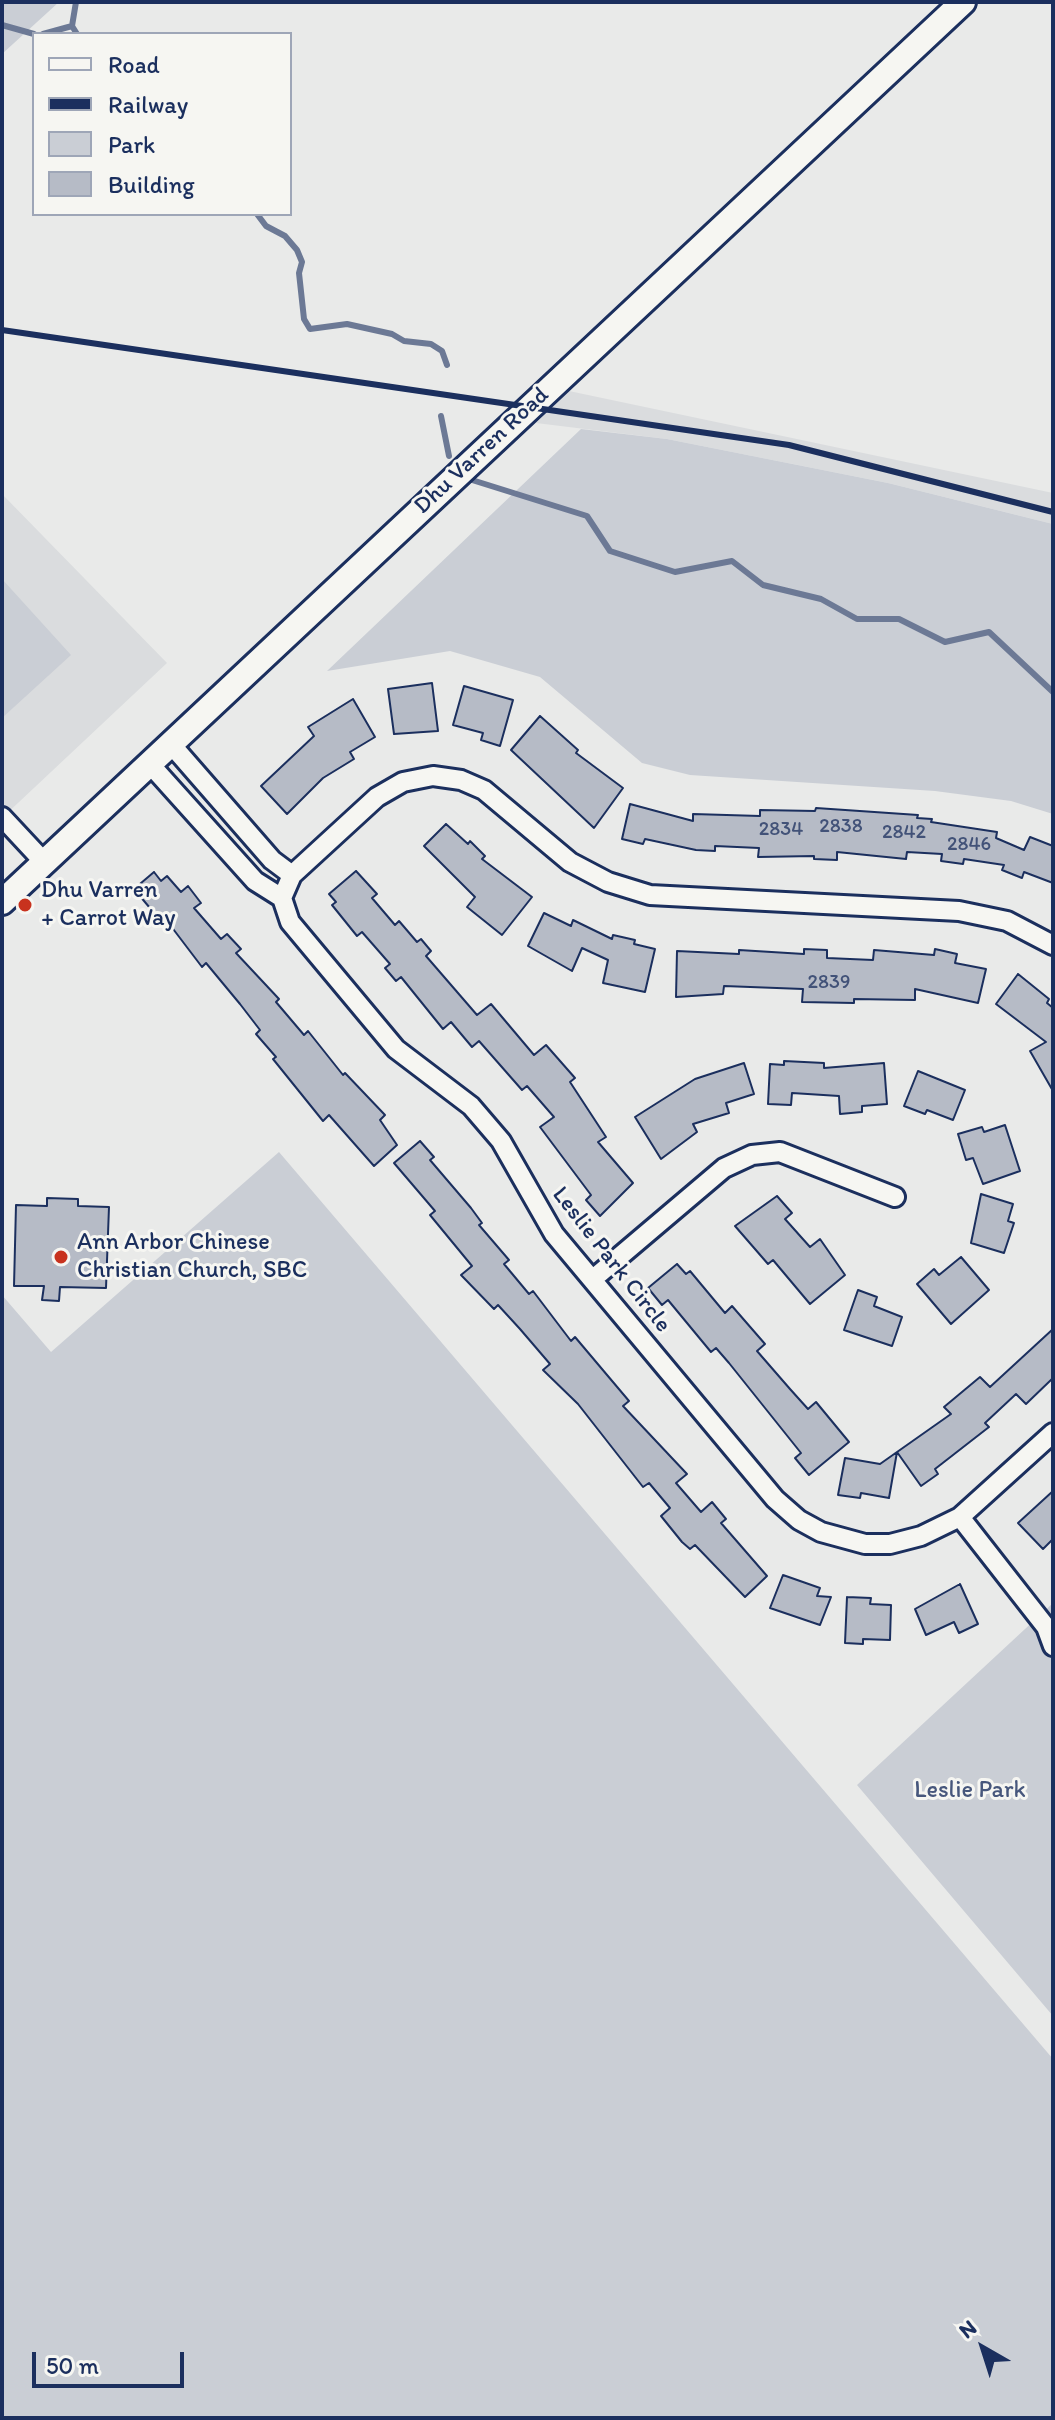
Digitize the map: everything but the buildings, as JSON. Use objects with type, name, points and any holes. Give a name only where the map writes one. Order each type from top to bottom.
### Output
[{"type":"main road","name":"Dhu Varren Road","points":[[2,902],[963,2]]},
{"type":"street","points":[[170,743],[272,860],[292,875]]},
{"type":"street","name":"Leslie Park Circle","points":[[149,763],[255,881],[282,898],[290,922],[396,1049],[471,1106],[501,1141],[554,1234],[775,1499],[799,1520],[841,1539],[890,1544],[940,1530],[960,1517],[1053,1433]]},
{"type":"street","points":[[282,898],[292,875],[391,788],[417,778],[450,777],[484,790],[570,862],[627,888],[689,898],[959,911],[1007,921],[1053,945]]},
{"type":"street","points":[[2,817],[44,862]]},
{"type":"street","points":[[223,845],[243,827]]},
{"type":"street","points":[[593,1279],[724,1168],[752,1155],[780,1152],[895,1197]]},
{"type":"street","points":[[960,1517],[1046,1627],[1053,1646]]},
{"type":"shaded area","points":[[569,391],[1053,493],[1053,524],[888,483],[667,439],[536,423]]},
{"type":"shaded area","points":[[2,494],[167,663],[2,818]]},
{"type":"green space","points":[[2,2],[59,2],[2,54]]},
{"type":"green space","points":[[581,429],[667,439],[888,483],[1053,524],[1053,814],[1011,801],[935,791],[690,775],[642,763],[540,677],[450,651],[327,671]]},
{"type":"green space","points":[[2,579],[71,655],[2,718]]},
{"type":"green space","points":[[279,1152],[1053,2059],[1053,2418],[2,2418],[2,1295],[51,1352]]},
{"type":"green space","name":"Leslie Park","points":[[1053,1603],[1053,2016],[857,1785]]},
{"type":"waterway","points":[[72,26],[76,2]]},
{"type":"waterway","points":[[2,25],[32,33]]},
{"type":"waterway","points":[[50,32],[72,26],[76,32]]},
{"type":"waterway","points":[[258,216],[266,226],[285,236],[297,250],[302,262],[299,273],[304,319],[310,329],[347,324],[392,334],[404,341],[431,344],[442,351],[447,365]]},
{"type":"waterway","points":[[441,416],[449,456]]},
{"type":"waterway","points":[[472,480],[587,516],[610,551],[675,572],[732,561],[763,585],[821,599],[857,619],[899,619],[945,642],[989,632],[1053,692]]},
{"type":"railway","points":[[2,330],[789,445],[1053,512]]},
{"type":"place","name":"Dhu Varren + Carrot Way","points":[[25,905]]},
{"type":"place","name":"Ann Arbor Chinese Christian Church, SBC","points":[[61,1257]]}]
